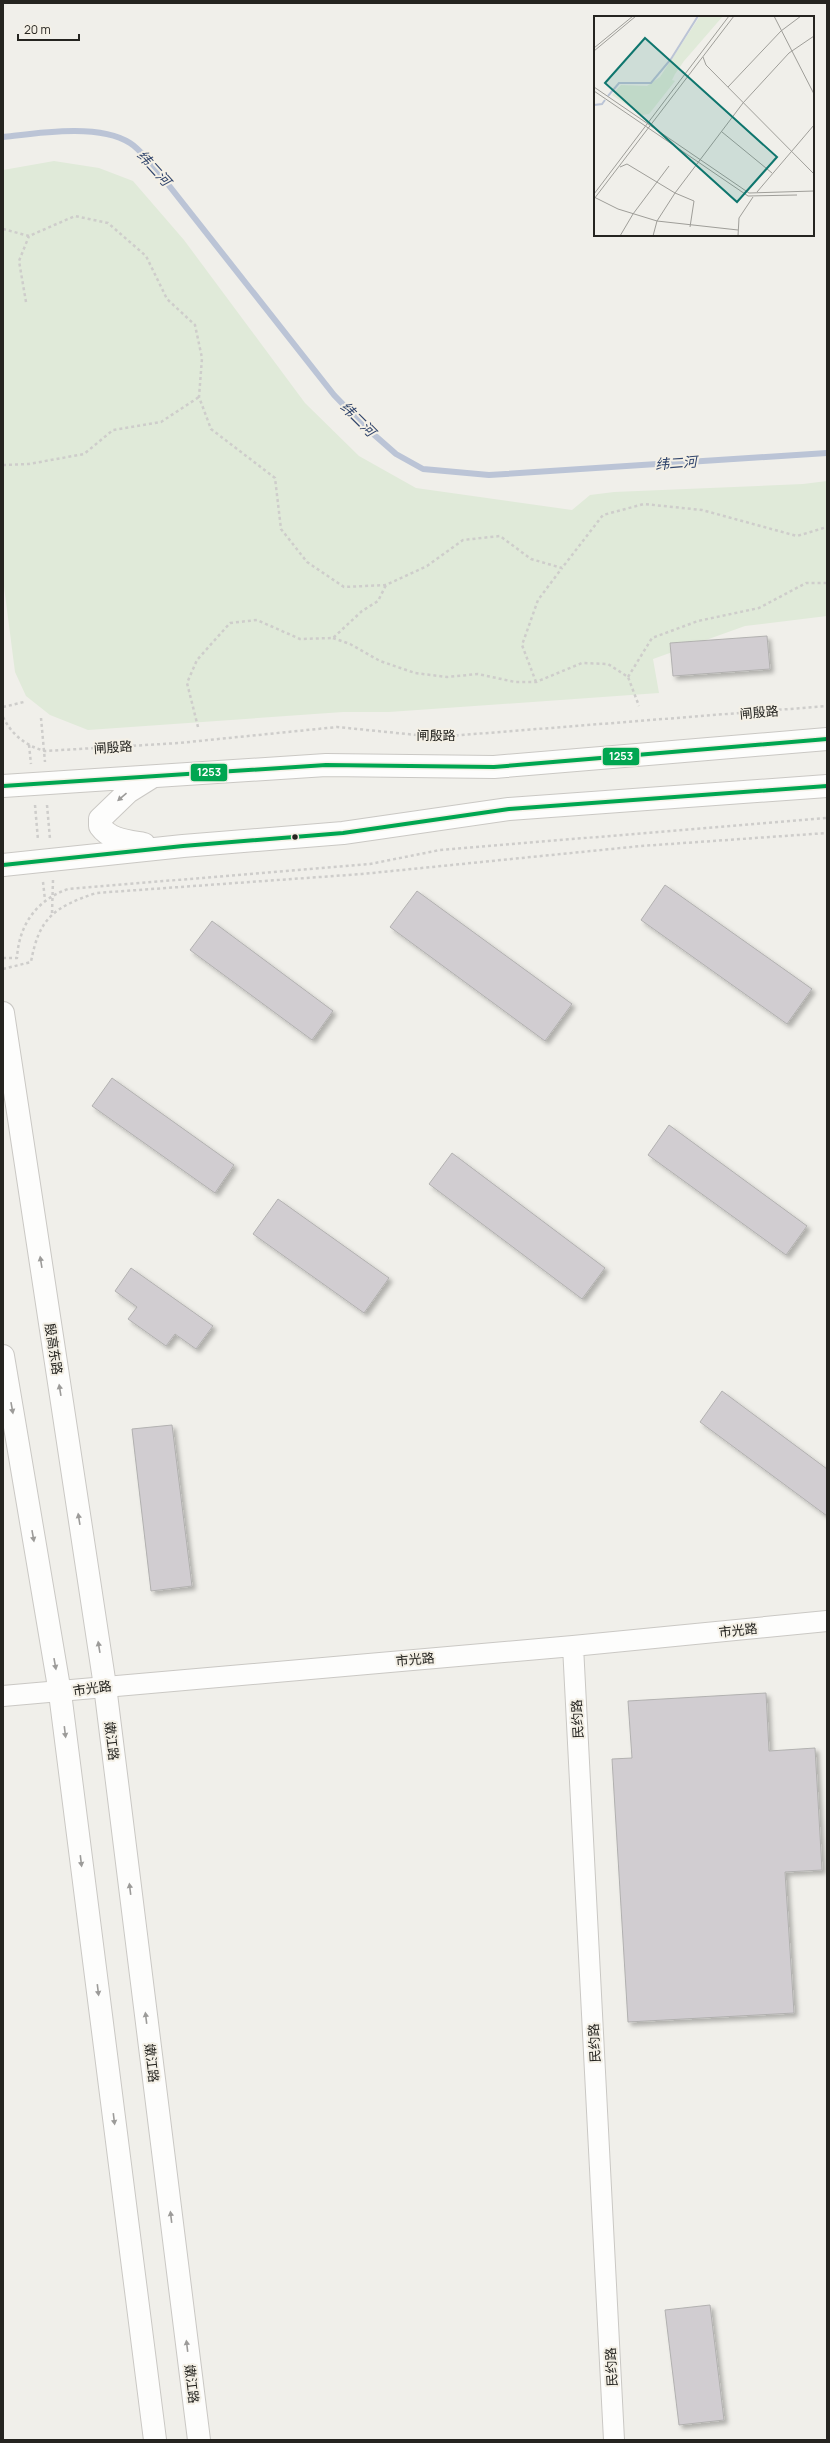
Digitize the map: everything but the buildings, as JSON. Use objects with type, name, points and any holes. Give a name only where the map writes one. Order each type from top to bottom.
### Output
[{"type":"main road","points":[[3,786],[326,765],[494,767],[827,739]]},
{"type":"main road","points":[[155,776],[128,792],[107,811],[100,819],[100,826],[104,832],[127,841],[183,846]]},
{"type":"main road","points":[[3,865],[183,846],[343,834],[509,809],[827,786]]},
{"type":"main road","name":"殷高东路","points":[[3,1013],[105,1686]]},
{"type":"main road","points":[[3,1356],[60,1693],[155,2440]]},
{"type":"main road","name":"嫩江路","points":[[105,1686],[199,2440]]},
{"type":"street","name":"市光路","points":[[3,1696],[60,1693],[105,1686],[573,1646],[827,1621]]},
{"type":"street","name":"民约路","points":[[573,1646],[614,2440]]},
{"type":"path","points":[[3,229],[29,236],[74,216],[108,223],[146,256],[166,299],[196,325],[202,358],[199,396],[211,429],[275,478],[281,528],[307,562],[344,587],[386,585],[427,566],[462,540],[500,536],[532,559],[562,568]]},
{"type":"path","points":[[26,302],[19,261],[29,236]]},
{"type":"path","points":[[3,465],[29,464],[84,454],[113,430],[161,422],[199,396]]},
{"type":"path","points":[[536,682],[522,645],[538,600],[603,515],[644,504],[702,510],[797,536],[827,527]]},
{"type":"path","points":[[628,678],[652,638],[698,621],[759,608],[806,583],[827,582]]},
{"type":"path","points":[[333,638],[362,611],[378,601],[386,585]]},
{"type":"path","points":[[198,727],[187,683],[196,660],[230,623],[257,620],[300,639],[333,638],[350,644],[380,661],[415,673],[447,677],[478,674],[515,682],[536,682],[582,663],[608,664],[628,678],[639,706]]},
{"type":"path","points":[[3,707],[24,702]]},
{"type":"path","name":"闸殷路","points":[[45,751],[179,743],[337,727],[437,737],[827,706]]},
{"type":"path","points":[[3,718],[16,736],[28,745],[45,751]]},
{"type":"path","points":[[41,718],[45,751],[40,783],[46,860],[54,894],[52,914]]},
{"type":"path","points":[[28,745],[40,783],[46,860],[45,900]]},
{"type":"path","points":[[3,958],[17,958],[17,947],[25,927],[45,900],[54,894],[68,889],[160,880],[370,864],[440,850],[827,818]]},
{"type":"path","points":[[3,969],[31,962],[35,940],[52,914],[63,906],[96,893],[362,874],[641,846],[827,833]]},
{"type":"green space","points":[[54,161],[99,168],[133,181],[184,240],[305,403],[359,456],[416,488],[572,510],[590,495],[614,492],[803,484],[827,481],[827,616],[745,626],[653,659],[659,693],[389,712],[343,712],[88,730],[50,715],[26,696],[15,672],[3,579],[3,170]]},
{"type":"waterway","name":"纬二河","points":[[3,137],[50,132],[85,131],[117,137],[133,145],[152,164],[334,395],[363,425],[396,454],[423,469],[489,475],[827,453]]},
{"type":"transit line","name":"1253","points":[[3,786],[326,765],[494,767],[827,739]]},
{"type":"transit line","name":"1253","points":[[3,865],[183,846],[343,833],[509,809],[827,786]]}]
